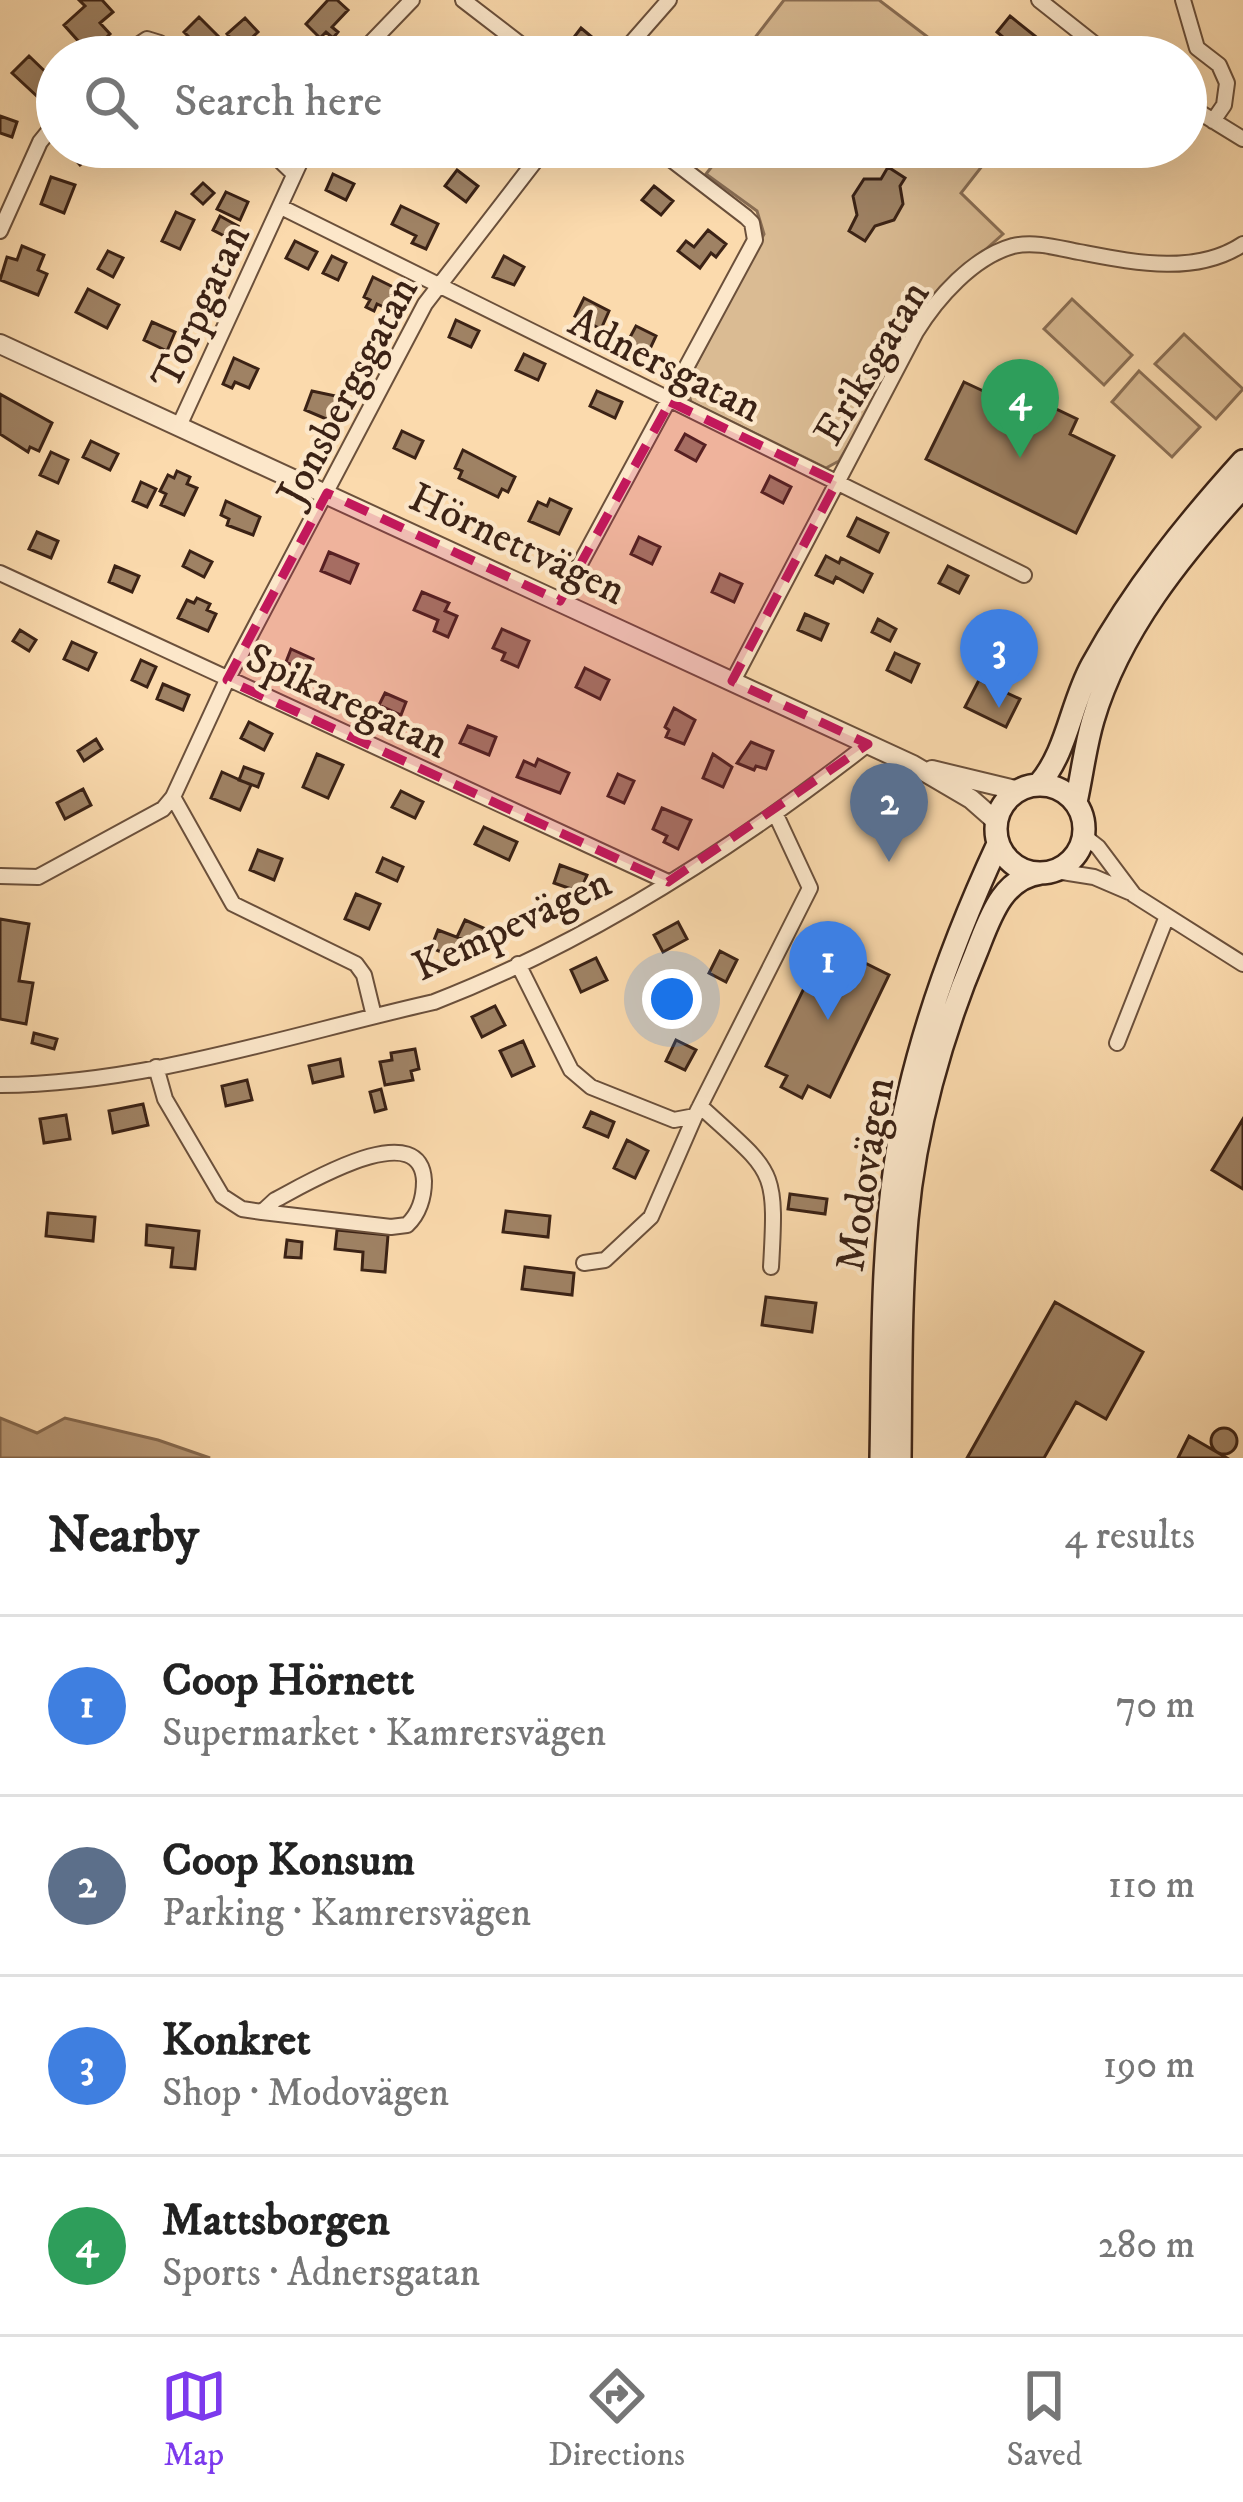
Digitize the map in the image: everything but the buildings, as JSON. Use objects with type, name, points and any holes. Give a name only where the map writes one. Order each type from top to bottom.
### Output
[{"type":"main road","points":[[1039,784],[1059,754],[1082,685],[1126,608],[1163,555],[1243,461]]},
{"type":"main road","points":[[1076,802],[1093,722],[1125,644],[1178,566],[1243,487]]},
{"type":"main road","points":[[1039,784],[1053,786],[1076,802],[1082,813],[1084,836],[1069,863],[1048,872],[1015,866],[997,833],[1015,790],[1039,784]]},
{"type":"main road","name":"Modovägen","points":[[881,1458],[884,1294],[901,1131],[933,1011],[997,833]]},
{"type":"main road","name":"Modovägen","points":[[900,1458],[907,1216],[928,1105],[950,1019],[994,909],[1026,875],[1048,872]]},
{"type":"street","points":[[382,0],[398,14]]},
{"type":"street","points":[[377,36],[412,0]]},
{"type":"street","points":[[463,0],[510,36]]},
{"type":"street","points":[[637,36],[669,0]]},
{"type":"street","points":[[1039,0],[1084,36]]},
{"type":"street","points":[[1184,0],[1194,36]]},
{"type":"street","points":[[1207,55],[1219,65],[1227,83],[1224,105],[1213,121]]},
{"type":"street","points":[[1207,117],[1243,139]]},
{"type":"street","points":[[0,231],[36,151]]},
{"type":"street","points":[[288,168],[294,174]]},
{"type":"street","name":"Torpgatan","points":[[179,426],[297,168]]},
{"type":"street","name":"Jonsbergsgatan","points":[[172,797],[227,680],[437,286],[530,168]]},
{"type":"street","points":[[560,601],[752,249],[752,223],[682,168]]},
{"type":"street","name":"Adnersgatan","points":[[281,207],[1024,575]]},
{"type":"street","name":"Eriksgatan","points":[[733,681],[932,307],[959,280],[998,253],[1026,244],[1142,262],[1191,264],[1228,254],[1243,244]]},
{"type":"street","name":"Hörnettvägen","points":[[0,344],[913,765],[971,799],[997,833]]},
{"type":"street","name":"Spikaregatan","points":[[0,573],[668,882]]},
{"type":"street","name":"Kempevägen","points":[[0,1084],[50,1084],[156,1067],[434,1002],[518,964],[668,882],[776,815],[868,744]]},
{"type":"street","points":[[913,765],[1015,790]]},
{"type":"street","points":[[0,875],[38,877],[163,809],[172,797],[233,904],[356,964],[364,975],[374,1016]]},
{"type":"street","points":[[584,1263],[605,1260],[651,1216],[810,888],[776,815]]},
{"type":"street","points":[[1084,836],[1134,895]]},
{"type":"street","points":[[1048,872],[1094,877],[1134,895],[1243,964]]},
{"type":"street","points":[[1117,1043],[1167,916]]},
{"type":"street","points":[[518,964],[571,1070],[591,1087],[674,1120],[698,1111]]},
{"type":"street","points":[[156,1067],[165,1099],[222,1196],[242,1209],[262,1212],[391,1226],[407,1225],[421,1204],[424,1178],[419,1165],[407,1155],[378,1153],[275,1200],[262,1212]]},
{"type":"street","points":[[698,1111],[758,1158],[769,1175],[775,1195],[771,1267]]},
{"type":"highlighted area","points":[[670,402],[837,482],[732,681],[868,744],[668,882],[227,680],[327,493],[560,601]]},
{"type":"shaded area","points":[[784,0],[879,0],[926,36],[756,36]]},
{"type":"shaded area","points":[[711,168],[981,168],[961,193],[1003,234],[937,293],[839,461],[826,468],[691,402],[686,384],[764,234],[757,211],[706,174]]},
{"type":"shaded area","points":[[1072,299],[1132,355],[1104,385],[1044,329]]},
{"type":"shaded area","points":[[1184,334],[1243,389],[1216,419],[1155,364]]},
{"type":"shaded area","points":[[1139,371],[1200,427],[1172,457],[1112,402]]},
{"type":"shaded area","points":[[0,1418],[37,1433],[65,1418],[210,1458],[0,1458]]},
{"type":"place","name":"Mattsborgen","points":[[1020,458]]},
{"type":"place","name":"Konkret","points":[[999,708]]},
{"type":"place","name":"Coop Konsum","points":[[889,862]]},
{"type":"place","name":"Coop Hörnett","points":[[828,1020]]}]
